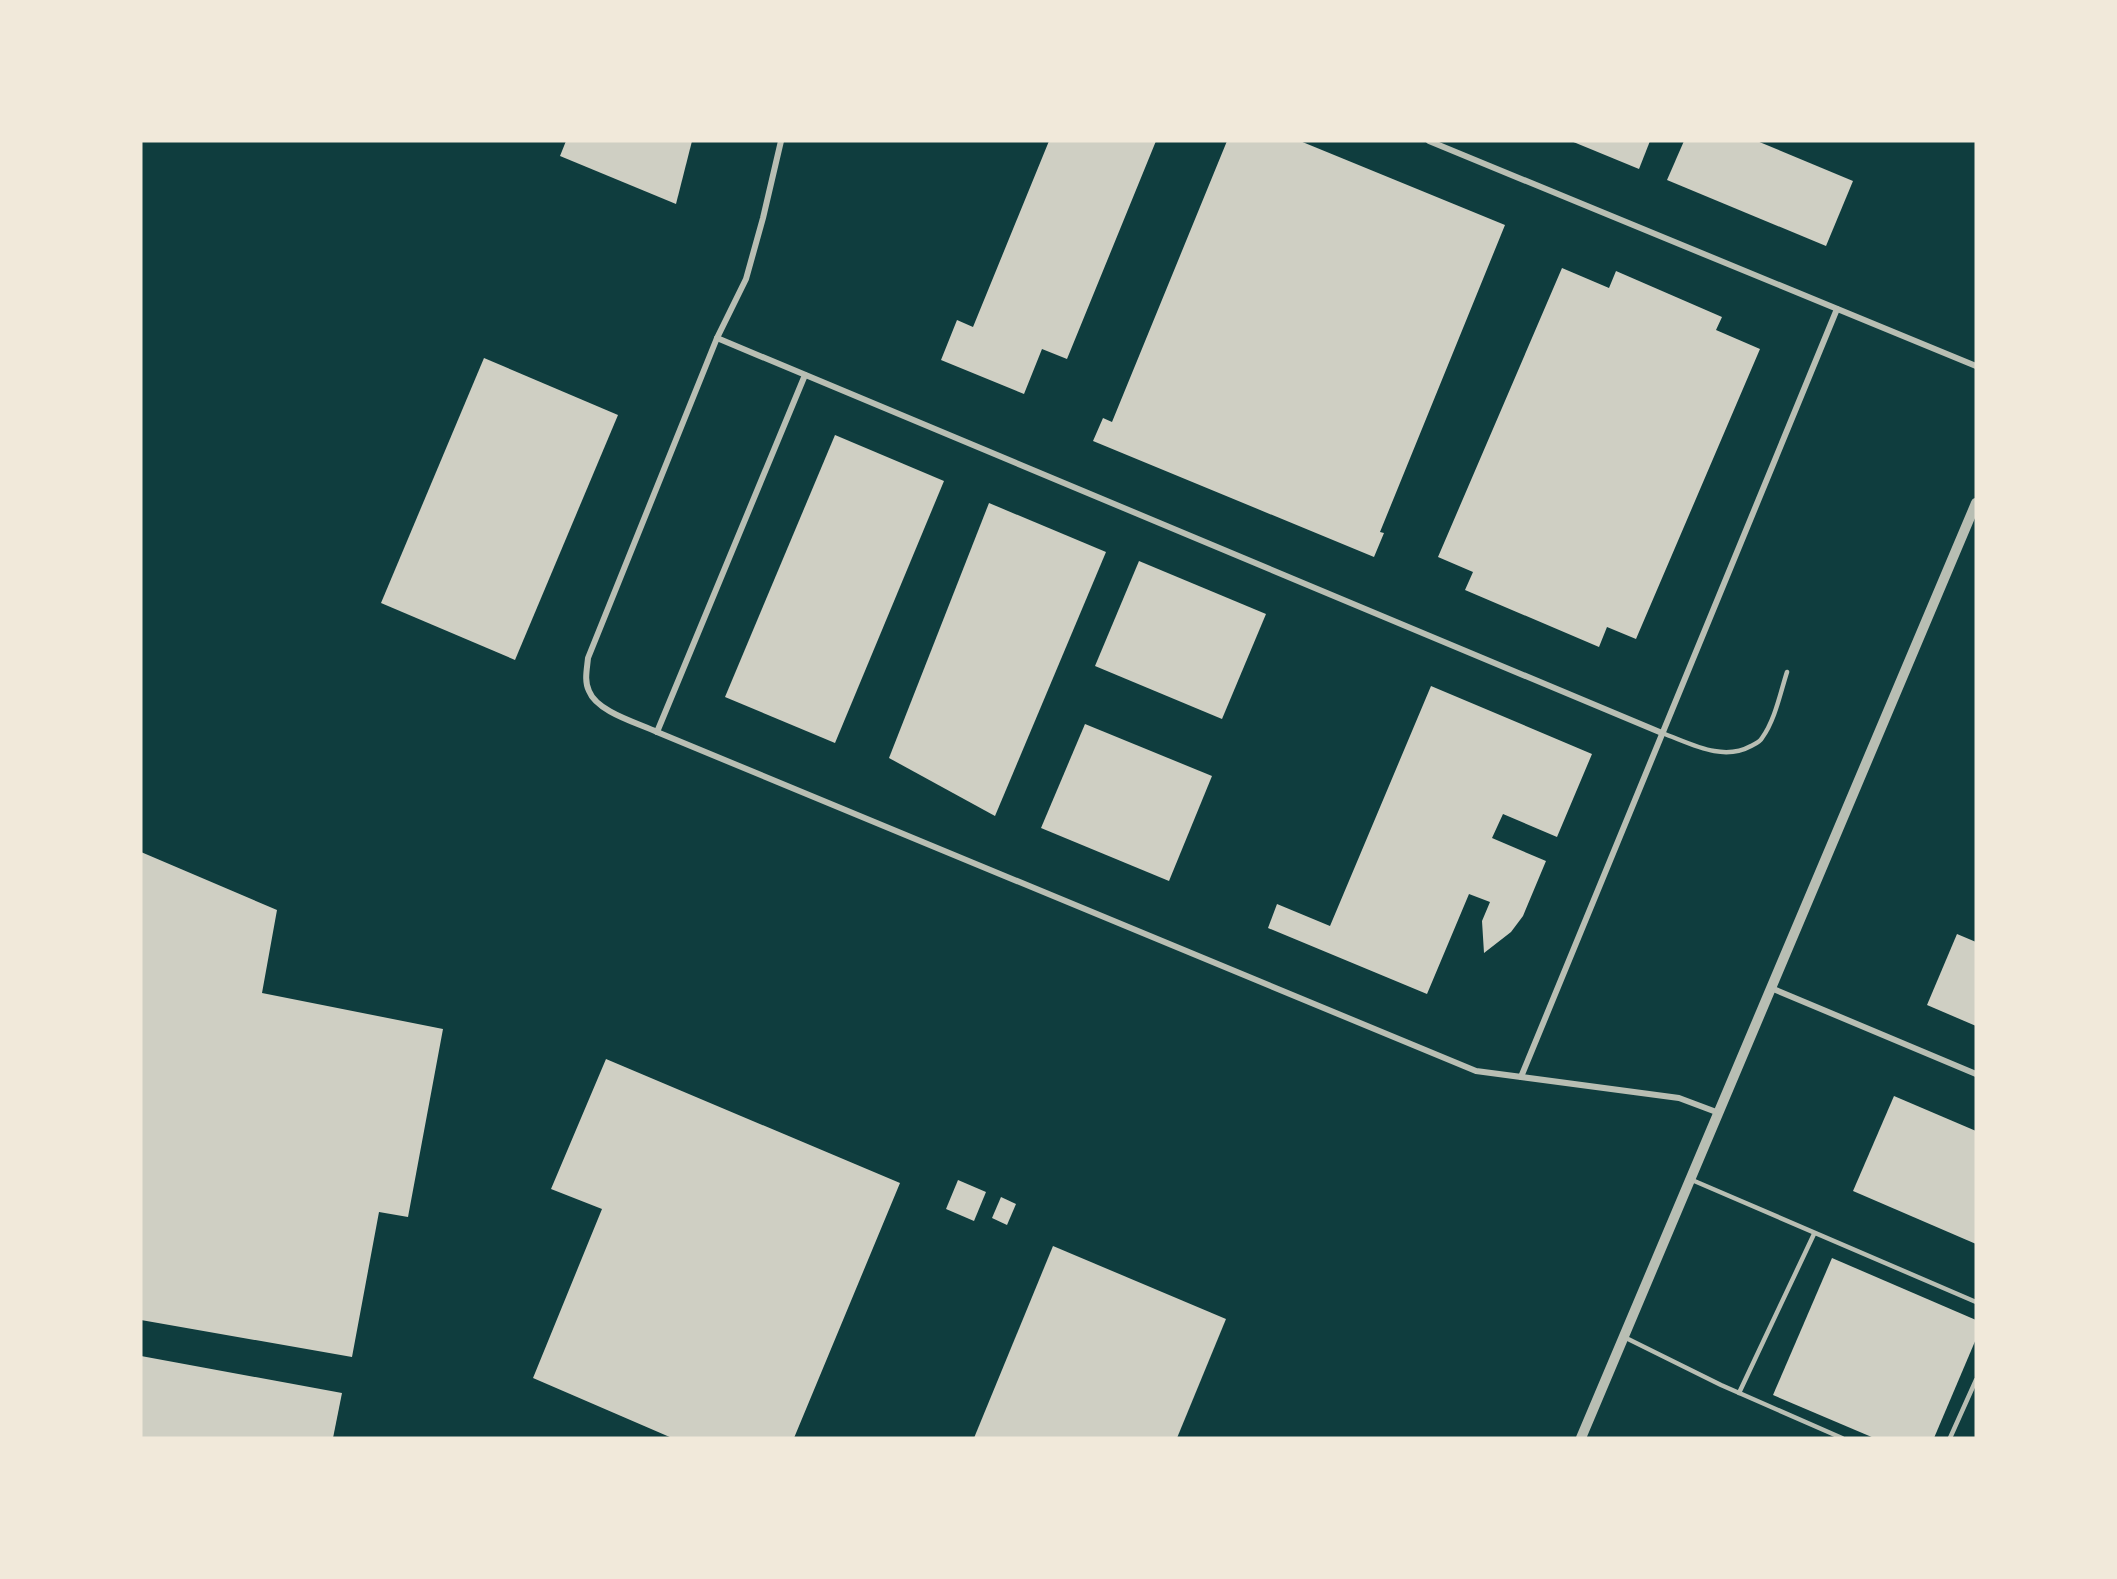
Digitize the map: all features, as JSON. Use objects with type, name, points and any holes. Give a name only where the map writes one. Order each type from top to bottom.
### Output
[{"type":"street","points":[[781,141],[746,279],[717,338],[588,658],[586,675],[588,691],[599,706],[1476,1071],[1679,1098],[1720,1113]]},
{"type":"street","points":[[1429,141],[1976,366]]},
{"type":"street","points":[[1521,1077],[1837,309]]},
{"type":"street","points":[[717,338],[1662,733]]},
{"type":"street","points":[[657,732],[805,375]]},
{"type":"street","points":[[1581,1438],[1976,502]]},
{"type":"street","points":[[1770,988],[1976,1074]]},
{"type":"lane","points":[[1662,733],[1710,751],[1726,754],[1745,750],[1761,741],[1770,723],[1787,672]]},
{"type":"lane","points":[[1691,1179],[1976,1302]]},
{"type":"lane","points":[[1739,1393],[1814,1234]]},
{"type":"lane","points":[[1624,1337],[1739,1393],[1842,1438]]},
{"type":"lane","points":[[1950,1438],[1976,1380]]},
{"type":"building","points":[[566,141],[692,141],[676,204],[560,156]]},
{"type":"building","points":[[1049,141],[1156,141],[1067,359],[1042,349],[1024,394],[941,360],[957,320],[973,327]]},
{"type":"building","points":[[1227,141],[1300,141],[1505,225],[1380,532],[1384,533],[1374,557],[1093,441],[1103,418],[1112,422]]},
{"type":"building","points":[[1571,141],[1650,141],[1639,169]]},
{"type":"building","points":[[1684,141],[1757,141],[1853,181],[1826,246],[1667,180]]},
{"type":"building","points":[[1562,268],[1609,288],[1616,271],[1722,317],[1716,330],[1760,349],[1636,639],[1607,627],[1599,647],[1465,590],[1473,572],[1438,557]]},
{"type":"building","points":[[484,358],[618,415],[515,660],[381,603]]},
{"type":"building","points":[[835,435],[944,481],[835,743],[725,697]]},
{"type":"building","points":[[989,503],[1106,552],[995,816],[889,758]]},
{"type":"building","points":[[1139,561],[1266,614],[1222,719],[1095,666]]},
{"type":"building","points":[[1431,686],[1592,754],[1557,837],[1503,814],[1492,838],[1546,861],[1523,916],[1511,932],[1484,953],[1482,921],[1490,902],[1469,894],[1427,994],[1268,928],[1277,904],[1330,926]]},
{"type":"building","points":[[1085,724],[1212,776],[1169,881],[1041,828]]},
{"type":"building","points":[[141,852],[277,910],[262,993],[443,1029],[408,1217],[379,1212],[352,1357],[141,1320]]},
{"type":"building","points":[[1957,934],[1976,942],[1976,1026],[1927,1005]]},
{"type":"building","points":[[606,1059],[900,1183],[794,1438],[672,1438],[533,1378],[602,1209],[551,1189]]},
{"type":"building","points":[[1894,1096],[1976,1131],[1976,1244],[1853,1191]]},
{"type":"building","points":[[958,1180],[986,1192],[974,1221],[946,1209]]},
{"type":"building","points":[[1001,1197],[1016,1204],[1007,1225],[992,1218]]},
{"type":"building","points":[[1053,1246],[1226,1319],[1177,1438],[974,1438]]},
{"type":"building","points":[[1832,1258],[1976,1320],[1976,1339],[1934,1438],[1874,1438],[1773,1395]]},
{"type":"building","points":[[141,1356],[342,1393],[333,1438],[141,1438]]}]
